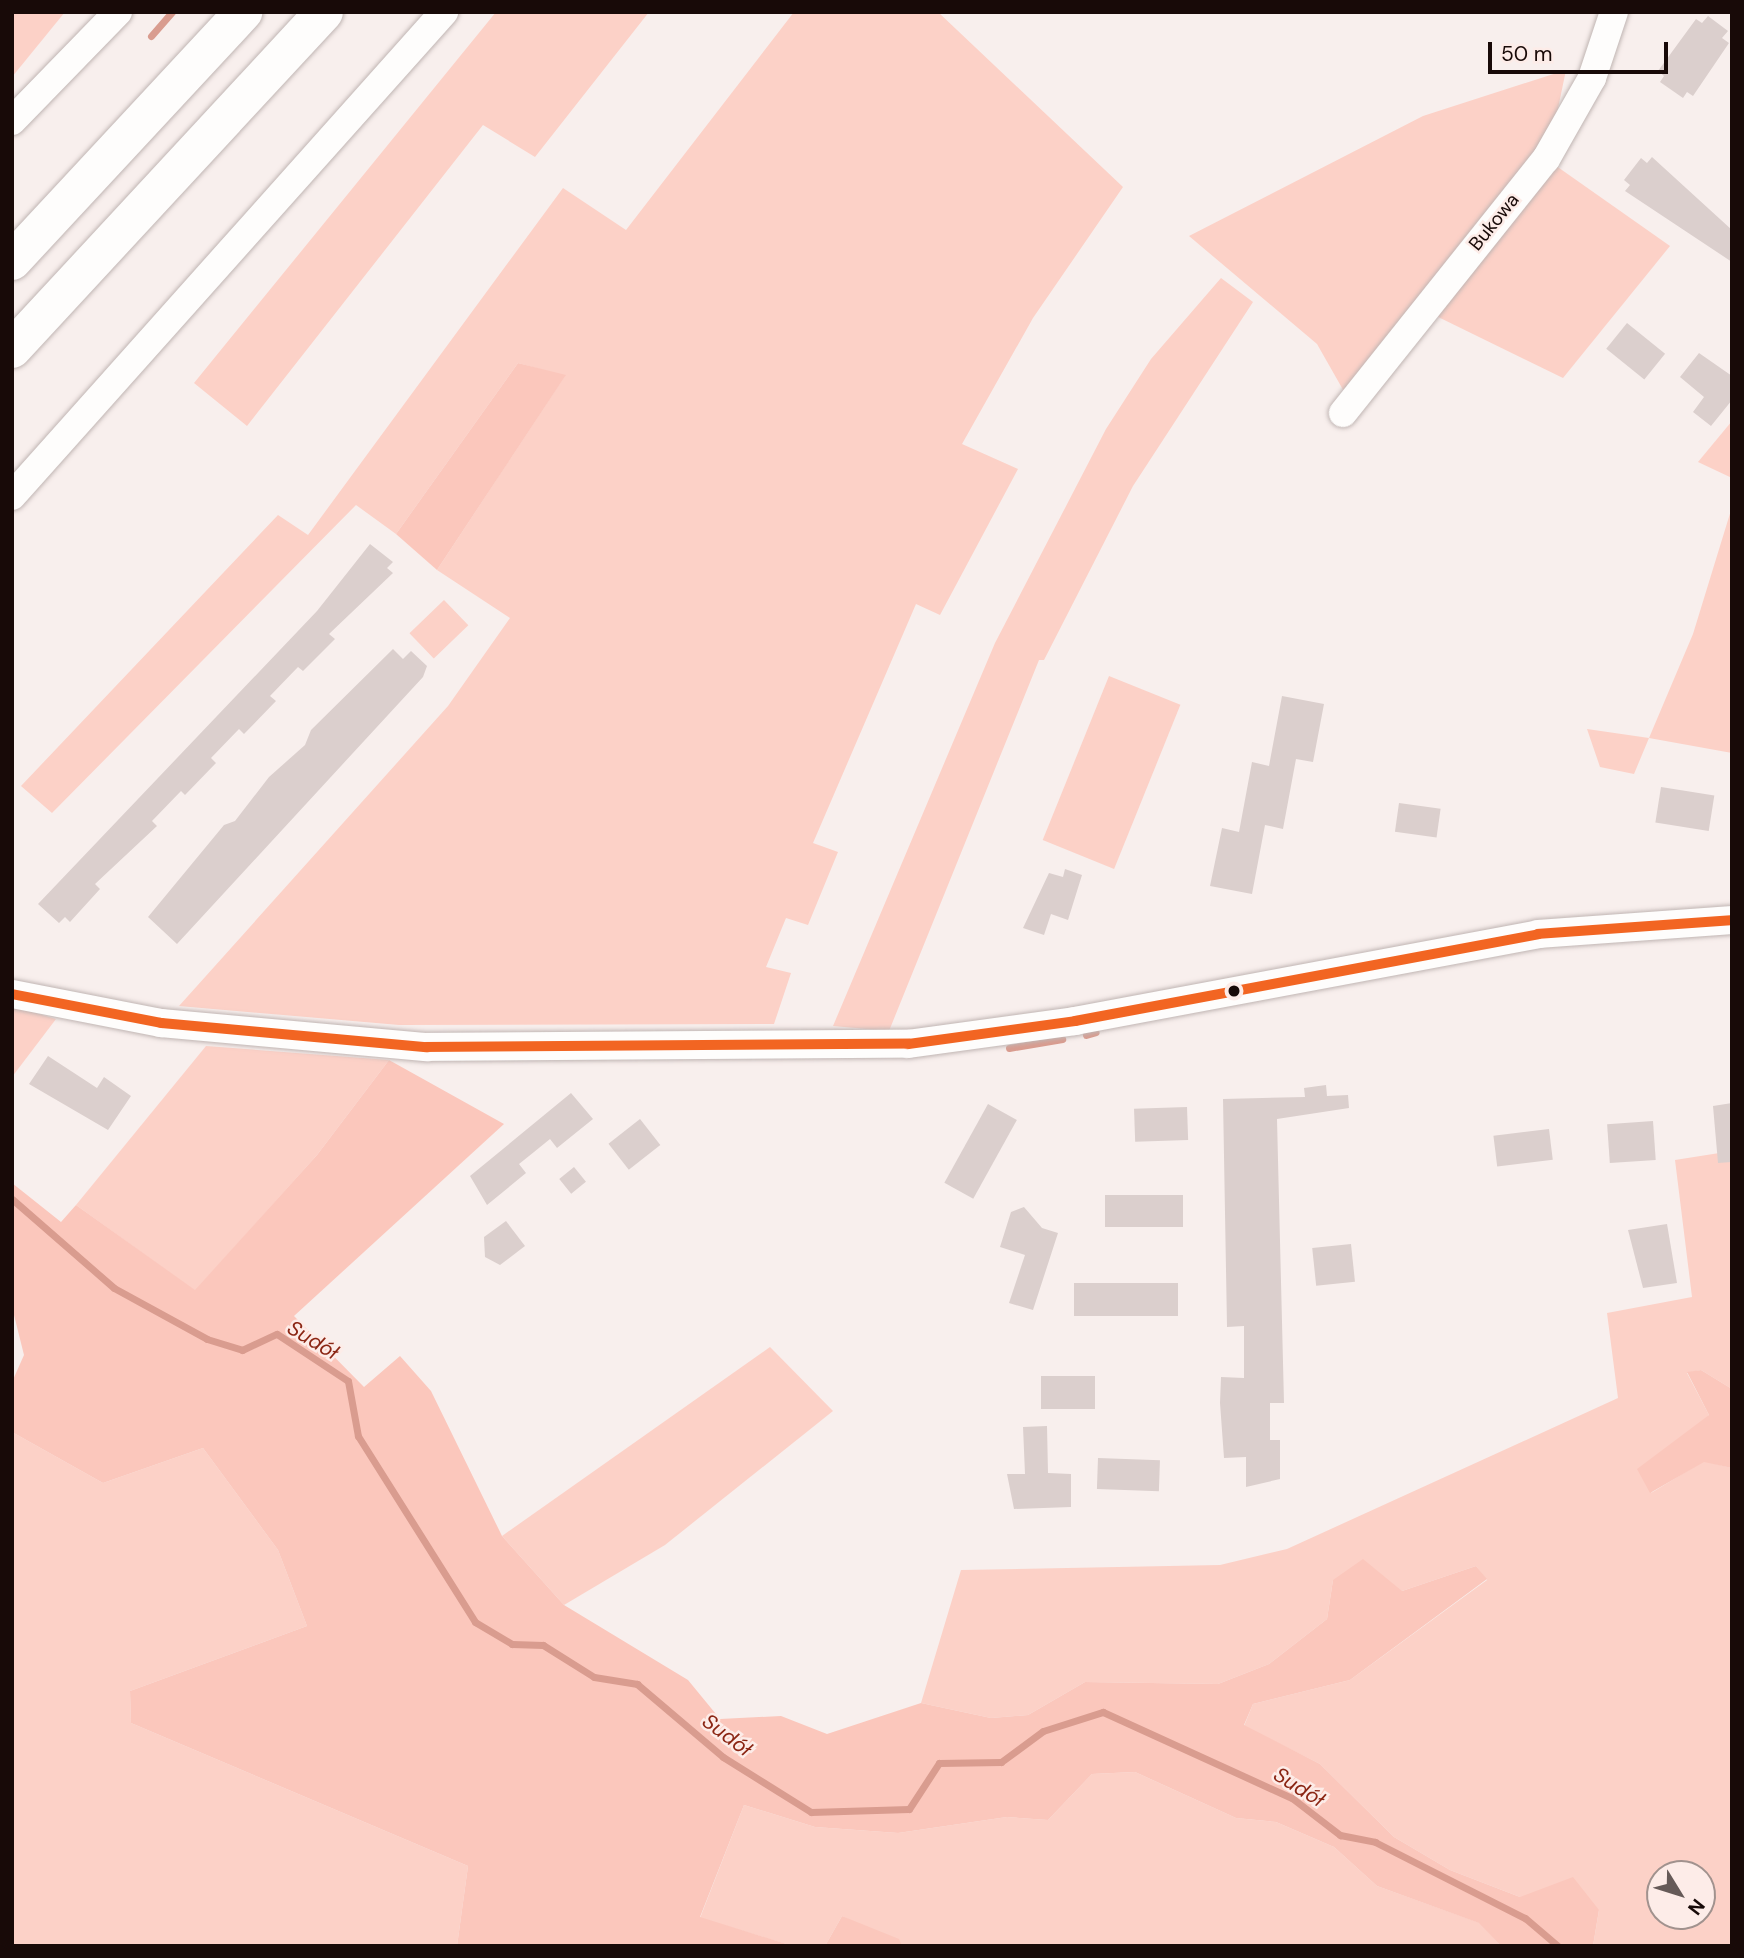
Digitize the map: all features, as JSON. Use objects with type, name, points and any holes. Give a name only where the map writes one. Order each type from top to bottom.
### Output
[{"type":"highway","points":[[12,261],[243,12]]},
{"type":"highway","points":[[12,349],[324,12]]},
{"type":"street","points":[[12,121],[118,12]]},
{"type":"street","points":[[12,496],[444,12]]},
{"type":"street","name":"Bukowa","points":[[1343,413],[1546,159],[1592,78],[1614,12]]},
{"type":"street","points":[[12,994],[198,1028],[427,1047],[908,1044],[1069,1021],[1538,934],[1732,920]]},
{"type":"shaded area","points":[[12,12],[65,12],[12,77]]},
{"type":"shaded area","points":[[496,12],[649,12],[535,157],[483,125],[247,426],[194,383]]},
{"type":"shaded area","points":[[794,12],[938,12],[1123,187],[1033,318],[962,444],[1018,469],[940,615],[916,604],[813,843],[838,852],[808,925],[786,918],[766,967],[791,973],[774,1024],[399,1025],[179,1006],[448,706],[510,618],[437,570],[565,376],[518,363],[396,534],[356,505],[52,813],[21,786],[278,515],[308,535],[563,188],[626,230]]},
{"type":"shaded area","points":[[1566,70],[1555,123],[1521,177],[1346,395],[1317,344],[1189,236],[1423,116]]},
{"type":"shaded area","points":[[1552,163],[1670,246],[1563,378],[1430,313]]},
{"type":"shaded area","points":[[1221,278],[1253,302],[1133,486],[1044,660],[1039,660],[889,1031],[833,1026],[995,643],[1106,429],[1151,359]]},
{"type":"shaded area","points":[[518,363],[566,375],[437,570],[396,534]]},
{"type":"shaded area","points":[[1732,421],[1732,478],[1698,462]]},
{"type":"shaded area","points":[[1732,507],[1732,753],[1649,738],[1693,634]]},
{"type":"shaded area","points":[[444,600],[468,625],[434,659],[409,633]]},
{"type":"shaded area","points":[[1109,676],[1180,705],[1114,869],[1043,840]]},
{"type":"shaded area","points":[[1587,729],[1649,738],[1634,774],[1600,767]]},
{"type":"shaded area","points":[[12,1006],[56,1019],[12,1077]]},
{"type":"shaded area","points":[[206,1046],[389,1060],[317,1155],[195,1291],[76,1205]]},
{"type":"shaded area","points":[[389,1060],[504,1124],[294,1316],[364,1387],[400,1356],[431,1391],[502,1536],[564,1605],[688,1680],[720,1719],[781,1716],[827,1734],[921,1703],[991,1718],[1028,1715],[1085,1682],[1218,1684],[1269,1664],[1327,1619],[1333,1580],[1363,1559],[1402,1591],[1476,1566],[1487,1579],[1350,1680],[1253,1704],[1244,1725],[1320,1764],[1394,1837],[1450,1870],[1520,1897],[1573,1877],[1599,1910],[1593,1946],[1501,1946],[1479,1923],[1377,1886],[1334,1847],[1276,1822],[1236,1818],[1135,1772],[1092,1774],[1048,1820],[1007,1817],[898,1833],[815,1827],[744,1805],[700,1917],[793,1946],[457,1946],[468,1866],[131,1723],[130,1691],[307,1626],[278,1550],[203,1448],[103,1483],[12,1432],[12,1382],[24,1355],[12,1307],[12,1183],[61,1222],[76,1205],[195,1290],[317,1155]]},
{"type":"shaded area","points":[[1732,1151],[1732,1389],[1701,1370],[1687,1373],[1709,1415],[1651,1493],[1704,1461],[1732,1468],[1732,1946],[1593,1946],[1599,1910],[1520,1897],[1450,1870],[1394,1837],[1320,1764],[1244,1726],[1253,1704],[1350,1680],[1487,1580],[1476,1566],[1402,1591],[1333,1580],[1327,1619],[1269,1664],[1218,1684],[1085,1682],[1028,1715],[991,1718],[921,1703],[961,1570],[1220,1565],[1287,1549],[1618,1398],[1607,1313],[1692,1297],[1675,1160]]},
{"type":"shaded area","points":[[770,1347],[833,1411],[665,1545],[564,1605],[502,1536]]},
{"type":"shaded area","points":[[1701,1370],[1732,1389],[1732,1468],[1704,1462],[1650,1493],[1637,1469],[1709,1415],[1687,1372]]},
{"type":"shaded area","points":[[12,1432],[103,1483],[203,1448],[278,1550],[307,1626],[130,1691],[131,1723],[468,1866],[457,1946],[12,1946]]},
{"type":"shaded area","points":[[1135,1772],[1236,1818],[1276,1822],[1334,1847],[1377,1886],[1480,1923],[1501,1946],[902,1946],[842,1916],[825,1946],[793,1946],[700,1918],[744,1805],[815,1827],[898,1833],[1007,1817],[1048,1820],[1092,1774]]},
{"type":"shaded area","points":[[842,1916],[899,1939],[902,1946],[825,1946]]},
{"type":"building","points":[[1708,16],[1728,31],[1722,38],[1729,43],[1693,96],[1687,92],[1683,98],[1660,82],[1664,76],[1658,71],[1696,19],[1702,23]]},
{"type":"building","points":[[1652,157],[1732,230],[1732,262],[1625,191],[1630,185],[1624,180],[1641,158],[1647,163]]},
{"type":"building","points":[[1627,323],[1665,354],[1644,379],[1606,349]]},
{"type":"building","points":[[1699,353],[1732,376],[1732,400],[1711,426],[1693,412],[1704,397],[1680,377]]},
{"type":"building","points":[[370,544],[393,562],[387,568],[393,573],[329,634],[335,639],[303,671],[298,667],[270,696],[276,701],[244,734],[239,729],[211,758],[216,763],[185,795],[181,791],[152,821],[157,826],[95,884],[100,889],[70,922],[65,917],[59,923],[38,904],[317,611]]},
{"type":"building","points":[[393,649],[403,659],[411,651],[427,666],[423,677],[177,944],[148,917],[224,825],[235,821],[269,777],[305,745],[311,730]]},
{"type":"building","points":[[1282,696],[1324,704],[1313,762],[1296,759],[1283,829],[1265,825],[1252,894],[1210,886],[1222,828],[1239,832],[1252,762],[1269,766]]},
{"type":"building","points":[[1661,787],[1714,795],[1709,831],[1655,823]]},
{"type":"building","points":[[1399,803],[1441,809],[1437,838],[1395,832]]},
{"type":"building","points":[[1065,869],[1082,875],[1068,920],[1051,914],[1044,935],[1023,928],[1049,873],[1063,877]]},
{"type":"building","points":[[48,1056],[97,1088],[104,1077],[131,1096],[108,1130],[29,1084]]},
{"type":"building","points":[[1326,1085],[1327,1096],[1348,1095],[1349,1108],[1277,1119],[1284,1403],[1270,1403],[1270,1440],[1280,1440],[1280,1479],[1246,1487],[1246,1457],[1224,1458],[1220,1403],[1221,1377],[1244,1378],[1244,1326],[1227,1327],[1223,1099],[1305,1097],[1304,1088]]},
{"type":"building","points":[[571,1093],[593,1119],[557,1148],[550,1139],[519,1164],[526,1173],[487,1205],[470,1176]]},
{"type":"building","points":[[1732,1103],[1732,1162],[1718,1163],[1713,1106]]},
{"type":"building","points":[[988,1104],[1017,1120],[973,1199],[944,1183]]},
{"type":"building","points":[[1187,1107],[1188,1140],[1135,1142],[1134,1109]]},
{"type":"building","points":[[640,1119],[660,1145],[629,1170],[608,1144]]},
{"type":"building","points":[[1653,1121],[1656,1160],[1610,1163],[1607,1124]]},
{"type":"building","points":[[1549,1129],[1553,1160],[1497,1167],[1493,1136]]},
{"type":"building","points":[[574,1167],[586,1182],[571,1194],[559,1179]]},
{"type":"building","points":[[1105,1195],[1183,1195],[1183,1227],[1105,1227]]},
{"type":"building","points":[[1024,1207],[1042,1228],[1058,1233],[1033,1310],[1009,1303],[1025,1255],[1000,1247],[1011,1212]]},
{"type":"building","points":[[506,1221],[525,1246],[500,1265],[485,1257],[484,1237]]},
{"type":"building","points":[[1667,1224],[1677,1283],[1643,1288],[1628,1230]]},
{"type":"building","points":[[1351,1244],[1355,1282],[1316,1286],[1312,1248]]},
{"type":"building","points":[[1074,1283],[1178,1283],[1178,1316],[1074,1316]]},
{"type":"building","points":[[1041,1376],[1095,1376],[1095,1409],[1041,1409]]},
{"type":"building","points":[[1047,1426],[1048,1473],[1071,1474],[1071,1507],[1014,1509],[1007,1474],[1025,1474],[1023,1427]]},
{"type":"building","points":[[1098,1458],[1160,1460],[1159,1491],[1097,1489]]},
{"type":"waterway","points":[[151,36],[172,12]]},
{"type":"waterway","points":[[1086,1035],[1096,1032]]},
{"type":"waterway","points":[[1009,1048],[1062,1039]]},
{"type":"waterway","name":"Sudół","points":[[12,1199],[114,1288],[207,1339],[242,1350],[277,1334],[348,1381],[358,1436],[475,1622],[512,1644],[543,1645],[594,1677],[637,1684],[723,1757],[811,1812],[909,1809],[939,1763],[1001,1762],[1043,1731],[1103,1712],[1292,1798],[1340,1835],[1375,1842],[1525,1918],[1558,1946]]},
{"type":"transit line","points":[[12,994],[161,1023],[427,1047],[908,1044],[1075,1021],[1538,934],[1732,920]]}]
